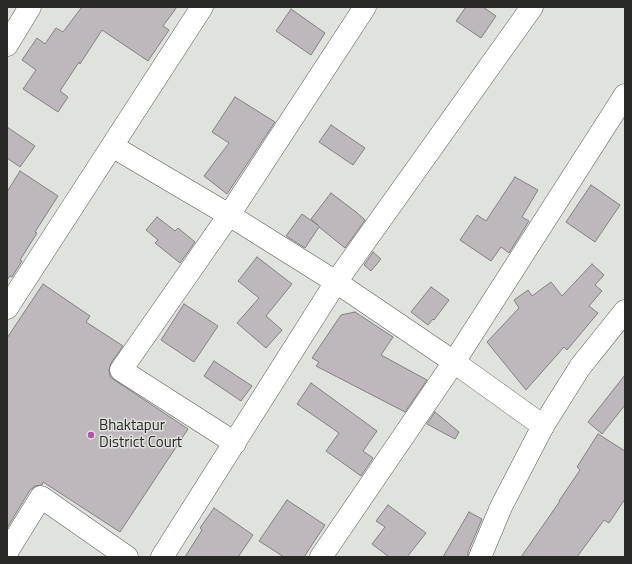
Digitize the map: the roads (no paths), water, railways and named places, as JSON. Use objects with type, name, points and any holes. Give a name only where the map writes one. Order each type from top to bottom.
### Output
[{"type":"street","points":[[7,45],[30,7]]},
{"type":"street","points":[[7,308],[202,7]]},
{"type":"street","points":[[234,443],[121,370],[229,215],[365,7]]},
{"type":"street","points":[[162,557],[336,282],[532,7]]},
{"type":"street","points":[[321,557],[454,362],[625,95]]},
{"type":"street","points":[[112,146],[229,215],[336,282],[454,362],[543,426]]},
{"type":"street","points":[[480,557],[501,507],[543,426],[580,366],[625,311]]},
{"type":"street","points":[[7,552],[41,497],[127,557]]},
{"type":"place","name":"Bhaktapur District Court","points":[[91,435]]}]
